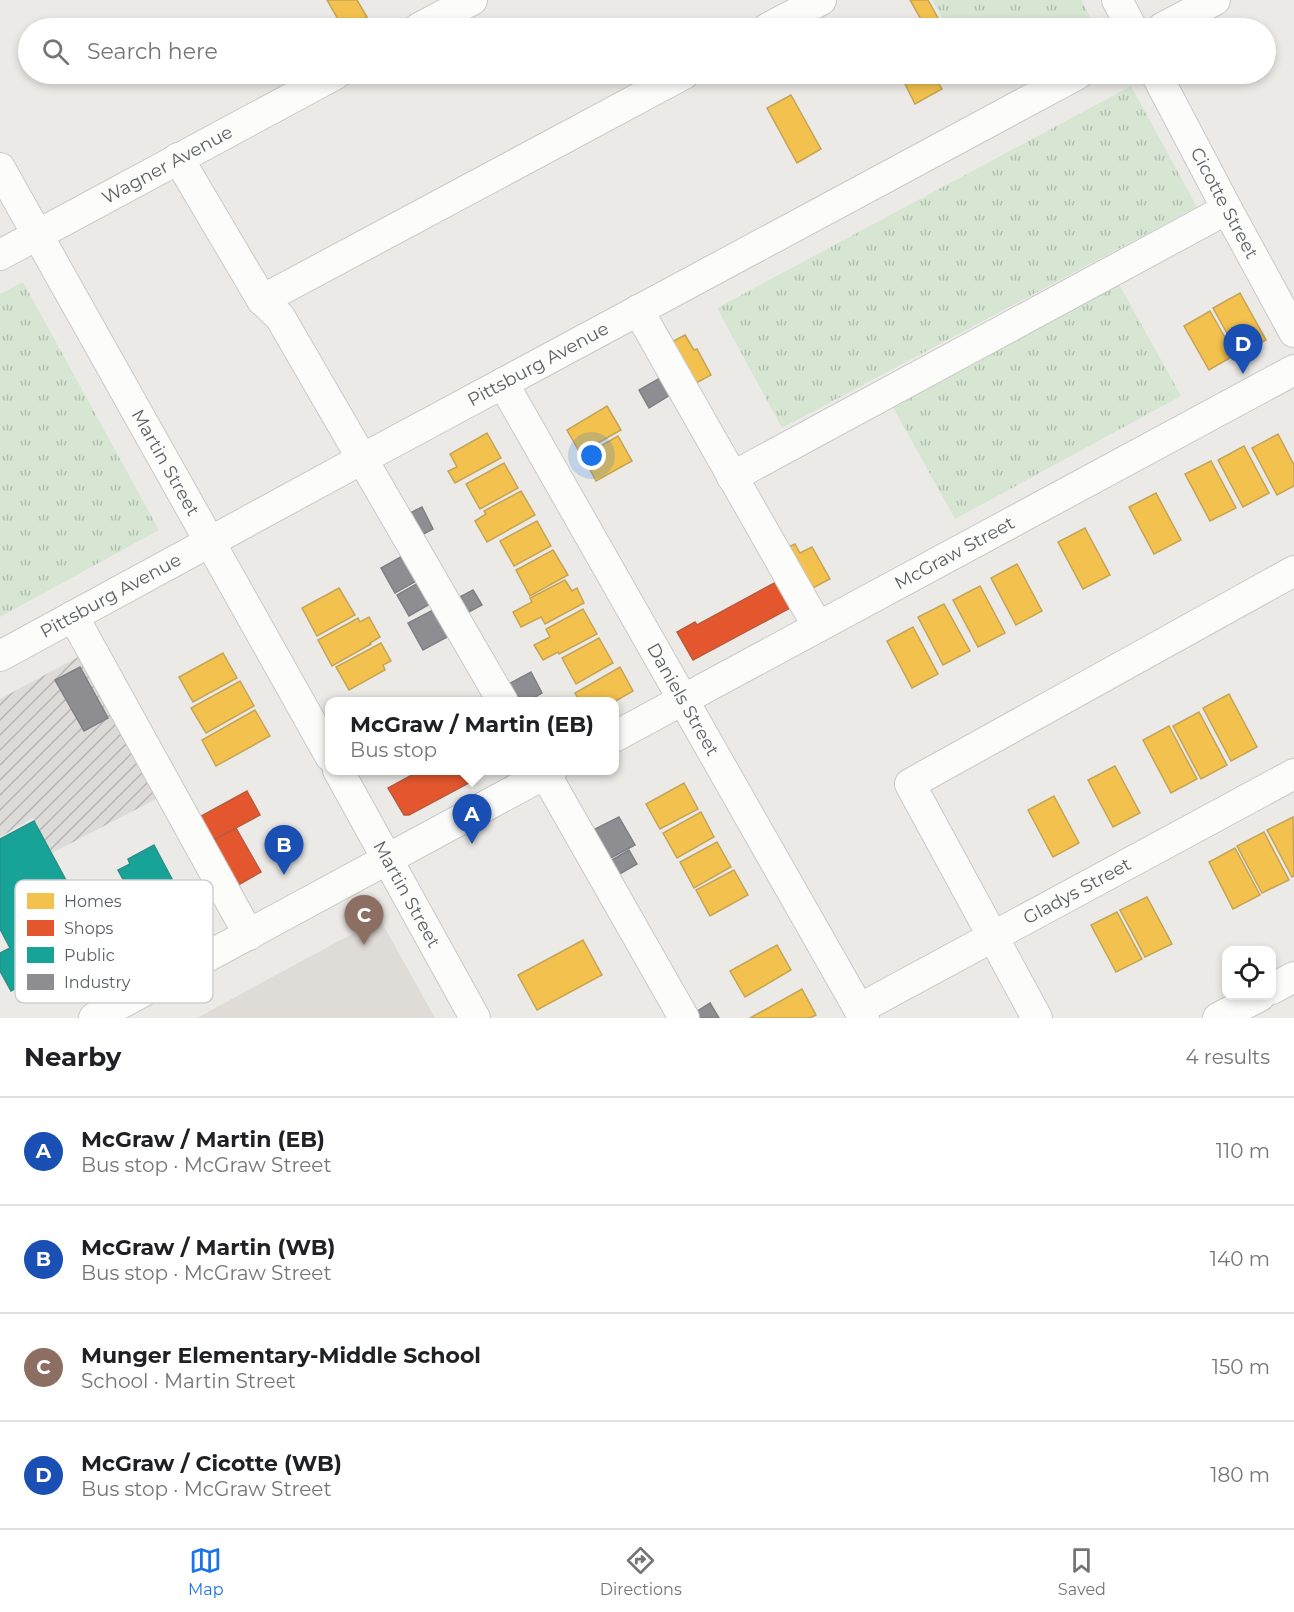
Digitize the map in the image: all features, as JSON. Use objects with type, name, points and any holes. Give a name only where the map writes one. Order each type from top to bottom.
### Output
[{"type":"street","points":[[438,18],[472,0]]},
{"type":"street","points":[[787,18],[820,0]]},
{"type":"street","points":[[1117,0],[1127,18]]},
{"type":"street","points":[[1181,18],[1215,0]]},
{"type":"street","name":"Wagner Avenue","points":[[0,255],[317,84]]},
{"type":"street","points":[[262,300],[665,84]]},
{"type":"street","name":"Pittsburg Avenue","points":[[0,656],[1059,84]]},
{"type":"street","name":"Cicotte Street","points":[[1161,84],[1294,332]]},
{"type":"street","points":[[178,158],[262,300],[280,317],[500,697]]},
{"type":"street","name":"Martin Street","points":[[0,168],[325,747]]},
{"type":"street","points":[[732,477],[1227,209]]},
{"type":"street","points":[[638,310],[818,627]]},
{"type":"street","name":"McGraw Street","points":[[619,735],[1294,370]]},
{"type":"street","name":"Daniels Street","points":[[504,383],[861,1013]]},
{"type":"street","points":[[1037,1018],[910,784],[1294,571]]},
{"type":"street","points":[[73,616],[249,935]]},
{"type":"street","name":"Gladys Street","points":[[861,1013],[992,937],[1294,774]]},
{"type":"street","name":"Martin Street","points":[[340,775],[475,1018]]},
{"type":"street","points":[[213,954],[542,775]]},
{"type":"street","points":[[549,775],[684,1018]]},
{"type":"street","points":[[1276,987],[1294,977]]},
{"type":"street","points":[[1218,1018],[1252,1000]]},
{"type":"street","points":[[94,1018],[122,1003]]},
{"type":"shaded area","points":[[80,656],[158,798],[52,853],[33,818],[0,837],[0,699]]},
{"type":"shaded area","points":[[380,919],[435,1018],[197,1018],[285,970]]},
{"type":"green space","points":[[932,0],[1081,0],[1091,18],[942,18]]},
{"type":"green space","points":[[1131,86],[1197,207],[782,428],[717,308]]},
{"type":"green space","points":[[1115,277],[1181,396],[955,519],[889,400]]},
{"type":"green space","points":[[23,282],[159,530],[0,617],[0,294]]},
{"type":"building: Homes","points":[[327,0],[357,0],[367,17],[365,18],[337,18]]},
{"type":"building: Homes","points":[[910,0],[928,0],[938,18],[920,18]]},
{"type":"building: Homes","points":[[905,84],[939,84],[942,89],[915,104]]},
{"type":"building: Homes","points":[[791,95],[821,149],[797,163],[767,108]]},
{"type":"building: Homes","points":[[1240,293],[1266,340],[1239,355],[1213,308]]},
{"type":"building: Homes","points":[[1210,311],[1235,355],[1209,370],[1184,326]]},
{"type":"building: Homes","points":[[685,335],[694,350],[697,349],[711,375],[687,388],[664,346]]},
{"type":"building: Homes","points":[[607,406],[621,430],[580,453],[567,430]]},
{"type":"building: Homes","points":[[487,433],[501,458],[455,483],[448,471],[457,467],[450,454]]},
{"type":"building: Homes","points":[[1278,434],[1294,465],[1294,486],[1277,495],[1252,448]]},
{"type":"building: Homes","points":[[618,436],[632,461],[596,481],[583,456]]},
{"type":"building: Homes","points":[[1244,446],[1269,493],[1243,507],[1218,460]]},
{"type":"building: Homes","points":[[1211,461],[1236,508],[1210,521],[1185,474]]},
{"type":"building: Homes","points":[[504,463],[518,488],[480,509],[466,484]]},
{"type":"building: Homes","points":[[521,491],[535,515],[487,542],[475,521],[486,514],[484,511]]},
{"type":"building: Homes","points":[[1156,493],[1181,540],[1154,554],[1129,507]]},
{"type":"building: Homes","points":[[537,521],[551,546],[514,566],[500,541]]},
{"type":"building: Homes","points":[[1085,528],[1110,575],[1083,589],[1058,542]]},
{"type":"building: Homes","points":[[795,544],[800,553],[812,547],[830,579],[807,591],[784,549]]},
{"type":"building: Homes","points":[[553,550],[568,575],[530,596],[516,570]]},
{"type":"building: Homes","points":[[1017,564],[1042,611],[1016,625],[991,578]]},
{"type":"building: Homes","points":[[565,580],[572,591],[577,588],[584,603],[545,624],[541,617],[521,627],[513,612],[532,602],[530,598]]},
{"type":"building: Homes","points":[[980,586],[1005,633],[978,647],[953,600]]},
{"type":"building: Homes","points":[[339,588],[355,615],[317,636],[302,608]]},
{"type":"building: Homes","points":[[944,604],[970,651],[943,665],[918,617]]},
{"type":"building: Homes","points":[[583,609],[597,634],[543,660],[534,645],[550,637],[546,629]]},
{"type":"building: Homes","points":[[369,617],[380,637],[332,666],[318,640],[358,618],[360,622]]},
{"type":"building: Homes","points":[[913,627],[938,674],[912,688],[887,641]]},
{"type":"building: Homes","points":[[599,638],[613,663],[576,684],[562,658]]},
{"type":"building: Homes","points":[[381,643],[391,661],[383,665],[385,670],[349,690],[336,667]]},
{"type":"building: Homes","points":[[223,653],[237,678],[193,702],[179,677]]},
{"type":"building: Homes","points":[[620,667],[633,691],[619,699],[619,697],[577,697],[575,693]]},
{"type":"building: Homes","points":[[240,681],[254,706],[206,733],[191,708]]},
{"type":"building: Homes","points":[[1229,694],[1257,747],[1231,761],[1203,708]]},
{"type":"building: Homes","points":[[255,710],[270,736],[216,766],[202,740]]},
{"type":"building: Homes","points":[[1199,712],[1227,765],[1201,779],[1173,726]]},
{"type":"building: Homes","points":[[1169,726],[1197,779],[1171,793],[1143,740]]},
{"type":"building: Homes","points":[[1115,766],[1140,813],[1113,827],[1088,780]]},
{"type":"building: Homes","points":[[684,783],[698,809],[660,829],[646,804]]},
{"type":"building: Homes","points":[[1054,796],[1079,843],[1053,857],[1028,810]]},
{"type":"building: Homes","points":[[701,812],[714,837],[677,858],[663,833]]},
{"type":"building: Homes","points":[[1293,817],[1294,876],[1292,877],[1267,830]]},
{"type":"building: Homes","points":[[1264,832],[1289,880],[1262,893],[1237,846]]},
{"type":"building: Homes","points":[[717,842],[731,867],[694,888],[680,862]]},
{"type":"building: Homes","points":[[1235,848],[1260,895],[1233,909],[1209,862]]},
{"type":"building: Homes","points":[[734,870],[748,895],[710,916],[696,890]]},
{"type":"building: Homes","points":[[1147,897],[1172,944],[1145,957],[1120,910]]},
{"type":"building: Homes","points":[[1117,912],[1142,959],[1116,972],[1091,925]]},
{"type":"building: Homes","points":[[583,940],[602,975],[537,1010],[518,975]]},
{"type":"building: Homes","points":[[777,945],[791,970],[745,997],[730,971]]},
{"type":"building: Homes","points":[[802,989],[816,1015],[810,1018],[750,1018]]},
{"type":"building: Shops","points":[[778,581],[792,607],[693,660],[677,632],[695,622],[697,625]]},
{"type":"building: Shops","points":[[412,775],[479,775],[480,777],[409,815],[404,815],[388,788]]},
{"type":"building: Shops","points":[[247,791],[260,815],[208,843],[194,820]]},
{"type":"building: Shops","points":[[236,828],[261,872],[233,888],[208,843]]},
{"type":"building: Public","points":[[34,821],[66,880],[15,880],[15,989],[11,991],[0,971],[0,953],[10,948],[0,929],[0,839]]},
{"type":"building: Public","points":[[154,845],[172,880],[123,880],[118,870],[130,864],[128,859]]},
{"type":"building: Industry","points":[[660,378],[670,395],[649,408],[639,390]]},
{"type":"building: Industry","points":[[422,507],[433,529],[420,536],[408,514]]},
{"type":"building: Industry","points":[[406,554],[420,579],[395,593],[381,568]]},
{"type":"building: Industry","points":[[418,583],[430,604],[409,616],[397,595]]},
{"type":"building: Industry","points":[[473,590],[482,605],[465,614],[456,599]]},
{"type":"building: Industry","points":[[435,609],[449,636],[423,650],[408,623]]},
{"type":"building: Industry","points":[[80,667],[108,718],[84,731],[55,680]]},
{"type":"building: Industry","points":[[531,672],[542,693],[535,697],[510,697],[505,686]]},
{"type":"building: Industry","points":[[619,817],[635,845],[609,859],[593,830]]},
{"type":"building: Industry","points":[[629,850],[637,864],[618,875],[610,861]]},
{"type":"building: Industry","points":[[710,1003],[719,1018],[693,1018],[691,1015]]},
{"type":"place","name":"McGraw / Cicotte (WB)","points":[[1243,374]]},
{"type":"place","name":"McGraw / Martin (EB)","points":[[472,844]]},
{"type":"place","name":"McGraw / Martin (WB)","points":[[284,875]]},
{"type":"place","name":"Munger Elementary-Middle School","points":[[364,945]]}]
